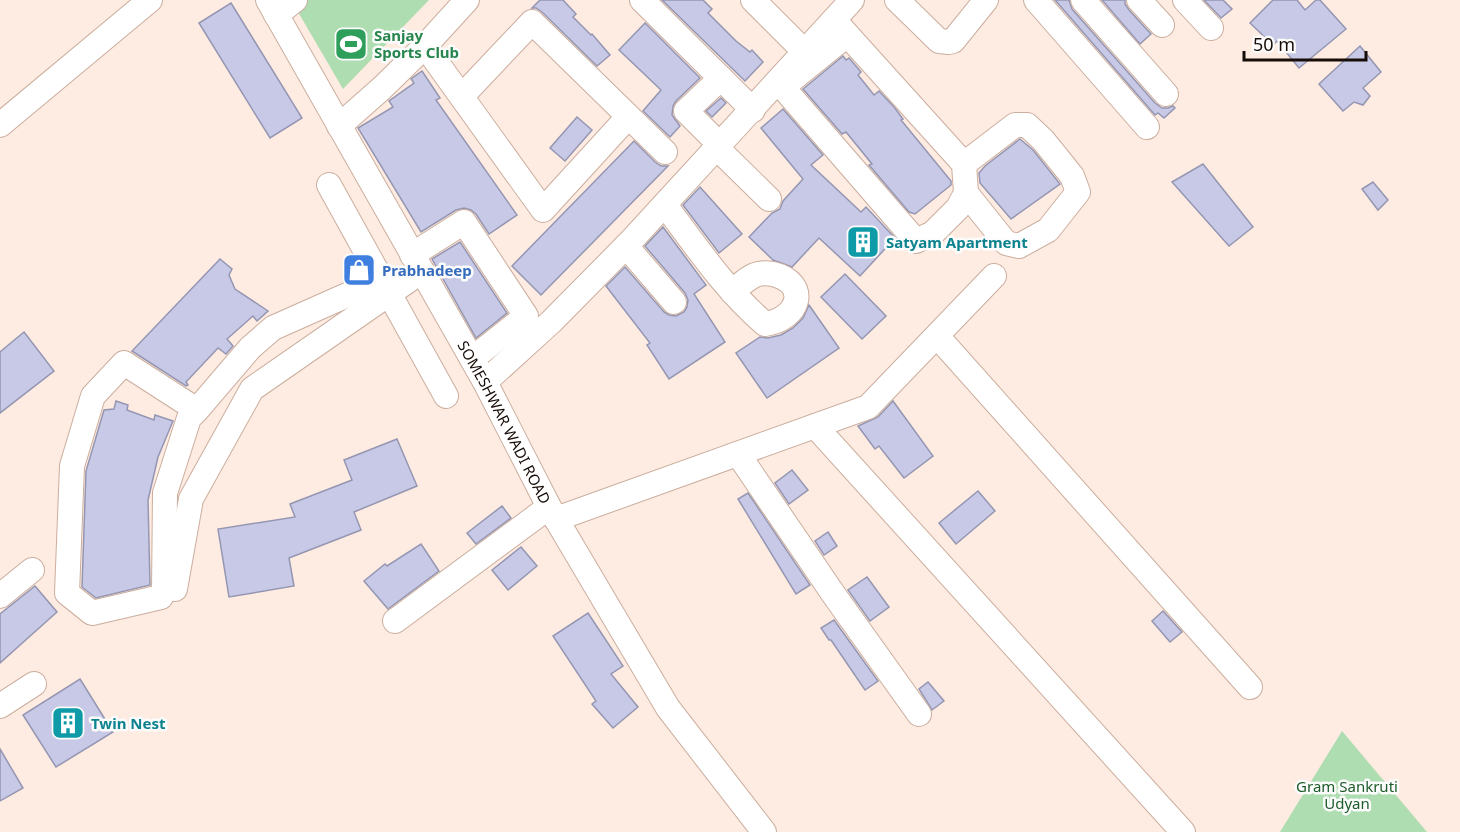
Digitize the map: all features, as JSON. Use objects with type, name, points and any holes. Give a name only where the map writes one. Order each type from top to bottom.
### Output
[{"type":"street","points":[[0,125],[150,0]]},
{"type":"street","points":[[339,126],[382,88],[466,0]]},
{"type":"street","points":[[642,0],[753,110]]},
{"type":"street","points":[[753,0],[806,52]]},
{"type":"street","points":[[841,28],[964,164],[966,193],[958,208],[933,233],[916,241],[786,91],[789,82],[841,28],[852,0]]},
{"type":"street","points":[[897,0],[939,41],[949,42],[986,0]]},
{"type":"street","points":[[1036,0],[1147,127]]},
{"type":"street","points":[[1083,0],[1166,94]]},
{"type":"street","points":[[1139,0],[1162,25]]},
{"type":"street","points":[[1185,0],[1211,28]]},
{"type":"street","name":"SOMESHWAR WADI ROAD","points":[[280,5],[339,126],[485,382],[553,513],[668,708],[764,832]]},
{"type":"street","points":[[462,96],[532,22],[665,152]]},
{"type":"street","points":[[485,382],[551,322],[626,246],[806,52],[841,28]]},
{"type":"street","points":[[425,45],[543,210],[628,117]]},
{"type":"street","points":[[721,78],[687,111],[769,199]]},
{"type":"street","points":[[964,164],[1014,124],[1027,125],[1043,140],[1072,176],[1078,192],[1048,230],[1018,246],[1006,243],[966,193]]},
{"type":"street","points":[[329,185],[446,396]]},
{"type":"street","points":[[665,205],[732,292]]},
{"type":"street","points":[[175,594],[191,500],[252,389],[417,263],[465,222],[526,316],[472,359]]},
{"type":"street","points":[[626,246],[674,302]]},
{"type":"street","points":[[395,621],[553,513],[738,454],[868,407],[994,276]]},
{"type":"street","points":[[197,410],[124,363],[93,396],[72,466],[67,592],[92,613],[161,597],[164,591],[165,493],[189,418],[197,410],[250,348],[273,328],[385,287]]},
{"type":"street","points":[[937,336],[1250,687]]},
{"type":"street","points":[[815,426],[1183,832]]},
{"type":"street","points":[[738,454],[919,714]]},
{"type":"street","points":[[0,596],[32,570]]},
{"type":"street","points":[[0,706],[34,684]]},
{"type":"green space","name":"Sanjay Sports Club","points":[[291,0],[429,0],[343,89]]},
{"type":"green space","name":"Gram Sankruti Udyan","points":[[1342,731],[1427,832],[1280,832]]},
{"type":"building","points":[[540,0],[563,0],[576,14],[573,17],[610,55],[597,66],[542,12],[532,8]]},
{"type":"building","points":[[662,0],[703,0],[712,9],[708,13],[736,41],[750,52],[752,50],[763,62],[745,81]]},
{"type":"building","points":[[1055,0],[1069,0],[1072,9],[1155,103],[1162,108],[1173,106],[1175,108],[1164,118],[1158,113],[1155,115]]},
{"type":"building","points":[[1102,0],[1125,0],[1129,10],[1151,34],[1140,44]]},
{"type":"building","points":[[1204,0],[1223,0],[1232,9],[1221,18]]},
{"type":"building","points":[[1273,0],[1297,0],[1305,10],[1316,0],[1320,0],[1346,29],[1299,68],[1277,41],[1273,45],[1250,23]]},
{"type":"building","points":[[231,3],[302,118],[270,138],[199,23]]},
{"type":"building","points":[[645,23],[700,78],[673,106],[672,115],[680,126],[670,137],[643,111],[661,90],[619,50]]},
{"type":"building","points":[[1360,46],[1381,72],[1363,88],[1370,96],[1363,105],[1354,102],[1343,111],[1319,84]]},
{"type":"building","points":[[843,56],[846,60],[849,58],[861,72],[858,75],[874,95],[879,91],[894,107],[903,119],[901,120],[951,181],[951,185],[915,214],[909,212],[869,165],[872,164],[846,132],[842,134],[803,89]]},
{"type":"building","points":[[422,71],[440,98],[436,100],[517,215],[489,234],[476,214],[464,208],[456,210],[421,232],[358,128],[393,107],[389,101],[414,83],[411,79]]},
{"type":"building","points":[[721,98],[726,103],[712,117],[706,111]]},
{"type":"building","points":[[783,109],[823,155],[811,165],[861,212],[866,207],[895,238],[860,276],[819,238],[792,267],[773,260],[749,237],[772,213],[780,209],[783,201],[803,179],[761,128]]},
{"type":"building","points":[[577,117],[592,130],[565,161],[550,148]]},
{"type":"building","points":[[1020,139],[1033,150],[1060,184],[1011,219],[980,183],[979,173]]},
{"type":"building","points":[[634,141],[655,162],[661,166],[668,166],[541,295],[512,266]]},
{"type":"building","points":[[1203,164],[1253,227],[1229,246],[1172,182]]},
{"type":"building","points":[[1373,182],[1388,200],[1378,210],[1362,189]]},
{"type":"building","points":[[700,187],[742,234],[719,253],[683,205]]},
{"type":"building","points":[[663,227],[706,285],[694,294],[725,342],[669,379],[647,345],[650,343],[606,286],[625,267],[664,312],[676,316],[684,312],[688,300],[685,293],[645,246]]},
{"type":"building","points":[[460,242],[507,313],[476,338],[432,259]]},
{"type":"building","points":[[220,259],[232,269],[229,275],[235,289],[268,311],[257,321],[253,316],[227,339],[233,346],[226,354],[218,348],[186,382],[188,385],[186,386],[132,351]]},
{"type":"building","points":[[845,274],[886,316],[862,339],[821,297]]},
{"type":"building","points":[[809,305],[839,348],[767,398],[736,353],[760,337],[781,335],[793,328],[803,318]]},
{"type":"building","points":[[24,332],[54,371],[0,413],[0,352]]},
{"type":"building","points":[[116,401],[128,405],[127,410],[154,420],[155,415],[173,421],[158,457],[148,500],[150,585],[96,598],[82,587],[86,471],[104,410],[114,409]]},
{"type":"building","points":[[893,401],[933,456],[904,478],[879,446],[875,449],[858,426],[878,417]]},
{"type":"building","points":[[397,439],[417,486],[354,512],[361,530],[289,558],[294,586],[229,597],[218,529],[295,517],[290,504],[352,480],[344,460]]},
{"type":"building","points":[[792,470],[808,490],[789,504],[775,483]]},
{"type":"building","points":[[978,491],[995,511],[956,544],[939,523]]},
{"type":"building","points":[[748,493],[810,585],[796,594],[738,499]]},
{"type":"building","points":[[502,506],[511,518],[476,544],[467,533]]},
{"type":"building","points":[[828,532],[837,546],[824,555],[815,541]]},
{"type":"building","points":[[421,544],[439,571],[388,609],[364,581],[385,564],[387,566]]},
{"type":"building","points":[[521,547],[537,566],[508,590],[492,570]]},
{"type":"building","points":[[867,577],[889,607],[870,621],[848,590]]},
{"type":"building","points":[[35,586],[57,612],[0,663],[0,614]]},
{"type":"building","points":[[1163,611],[1182,632],[1170,642],[1152,621]]},
{"type":"building","points":[[588,613],[623,666],[611,674],[638,707],[613,728],[592,704],[596,701],[553,636]]},
{"type":"building","points":[[834,620],[878,681],[865,690],[821,628]]},
{"type":"building","name":"Twin Nest","points":[[80,679],[113,732],[56,767],[23,715]]},
{"type":"building","points":[[928,682],[944,701],[932,710],[919,689]]},
{"type":"building","points":[[0,749],[23,788],[0,801]]},
{"type":"place","name":"Sanjay Sports Club","points":[[351,44]]},
{"type":"place","name":"Satyam Apartment","points":[[863,242]]},
{"type":"place","name":"Prabhadeep","points":[[359,270]]},
{"type":"place","name":"Twin Nest","points":[[68,723]]}]
